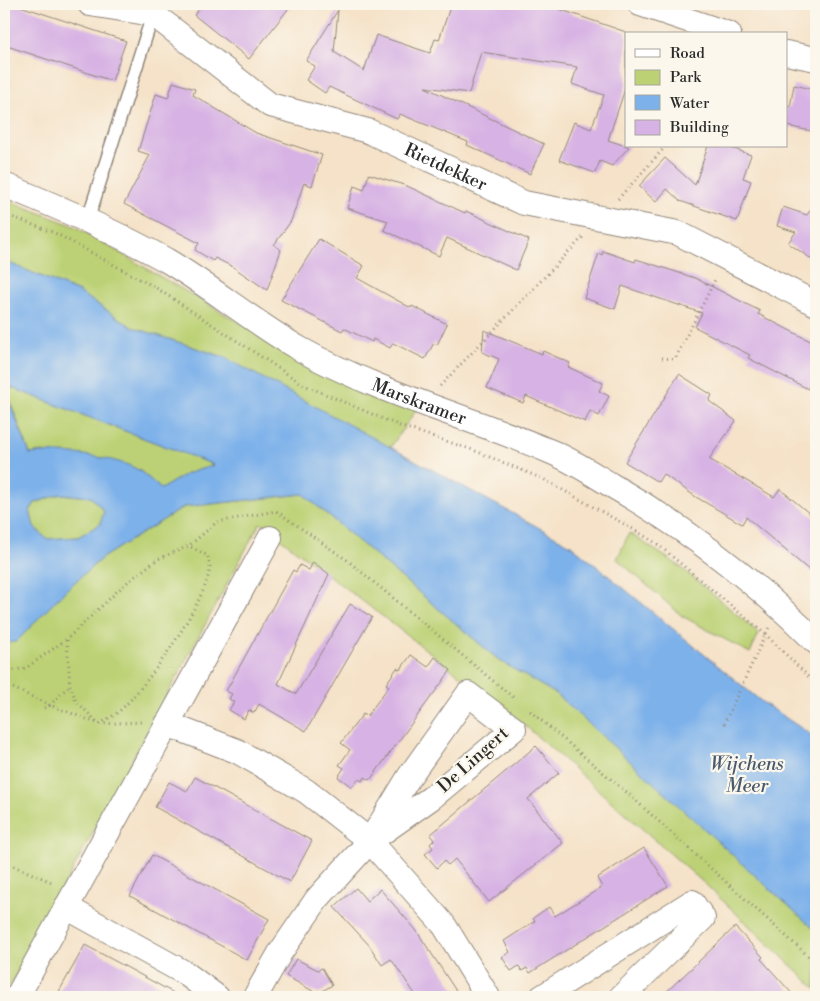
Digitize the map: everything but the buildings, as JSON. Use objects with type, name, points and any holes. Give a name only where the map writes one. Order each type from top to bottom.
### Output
[{"type":"street","name":"Rietdekker","points":[[90,4],[153,14],[270,105],[368,131],[524,203],[678,233],[816,304]]},
{"type":"street","points":[[640,4],[723,32]]},
{"type":"street","points":[[788,53],[816,59]]},
{"type":"street","name":"Marskramer","points":[[4,185],[88,219],[168,261],[300,348],[364,380],[422,405],[551,451],[603,480],[647,506],[702,543],[778,606],[816,642]]},
{"type":"street","points":[[17,997],[270,538]]},
{"type":"street","name":"De Lingert","points":[[256,997],[280,953],[317,899],[370,842],[431,798],[514,729],[468,694],[409,777],[370,842]]},
{"type":"street","points":[[167,724],[237,751],[306,790],[370,842],[444,925],[488,997]]},
{"type":"street","points":[[70,900],[185,973],[217,997]]},
{"type":"street","points":[[542,997],[692,902],[703,918],[621,997]]},
{"type":"lane","points":[[88,219],[153,14]]},
{"type":"path","points":[[422,405],[601,218],[664,148]]},
{"type":"path","points":[[4,214],[57,234],[158,289],[304,385],[400,426],[472,450],[552,484],[656,543],[765,634],[816,684]]},
{"type":"path","points":[[662,358],[675,359],[727,258]]},
{"type":"path","points":[[4,672],[26,668],[67,639],[125,584],[158,559],[189,546],[217,522],[276,511],[347,560],[522,704]]},
{"type":"path","points":[[99,724],[119,712],[143,685],[171,649],[200,596],[210,567],[208,556],[189,546]]},
{"type":"path","points":[[724,724],[778,606]]},
{"type":"path","points":[[67,639],[70,685],[76,701],[99,724]]},
{"type":"path","points":[[4,684],[99,724],[156,721],[167,724]]},
{"type":"path","points":[[44,708],[70,685]]},
{"type":"path","points":[[529,711],[625,791],[816,963]]},
{"type":"path","points":[[4,862],[70,900]]},
{"type":"green space","points":[[4,199],[74,226],[310,364],[417,409],[390,448],[224,357],[132,327],[79,292],[4,261]]},
{"type":"green space","points":[[4,385],[215,465],[186,474],[161,489],[139,470],[42,452],[30,454]]},
{"type":"green space","points":[[60,494],[91,497],[104,511],[101,524],[78,537],[47,539],[34,527],[30,511],[35,503]]},
{"type":"green space","points":[[303,494],[500,661],[556,694],[816,926],[816,989],[705,884],[521,722],[260,523],[4,997],[4,643],[16,641],[67,589],[102,558],[184,507]]},
{"type":"green space","points":[[629,533],[678,565],[759,633],[750,653],[682,616],[617,559]]},
{"type":"water","name":"Wijchens Meer","points":[[4,261],[79,292],[132,327],[224,357],[571,545],[762,702],[816,738],[816,931],[556,694],[500,661],[303,494],[184,507],[102,558],[67,589],[16,642],[4,643],[4,388],[30,454],[86,455],[117,461],[140,471],[161,489],[186,474],[214,465],[4,385]],"holes":[[[60,494],[91,497],[104,511],[100,524],[78,537],[47,539],[34,527],[30,510],[35,503]]]}]
